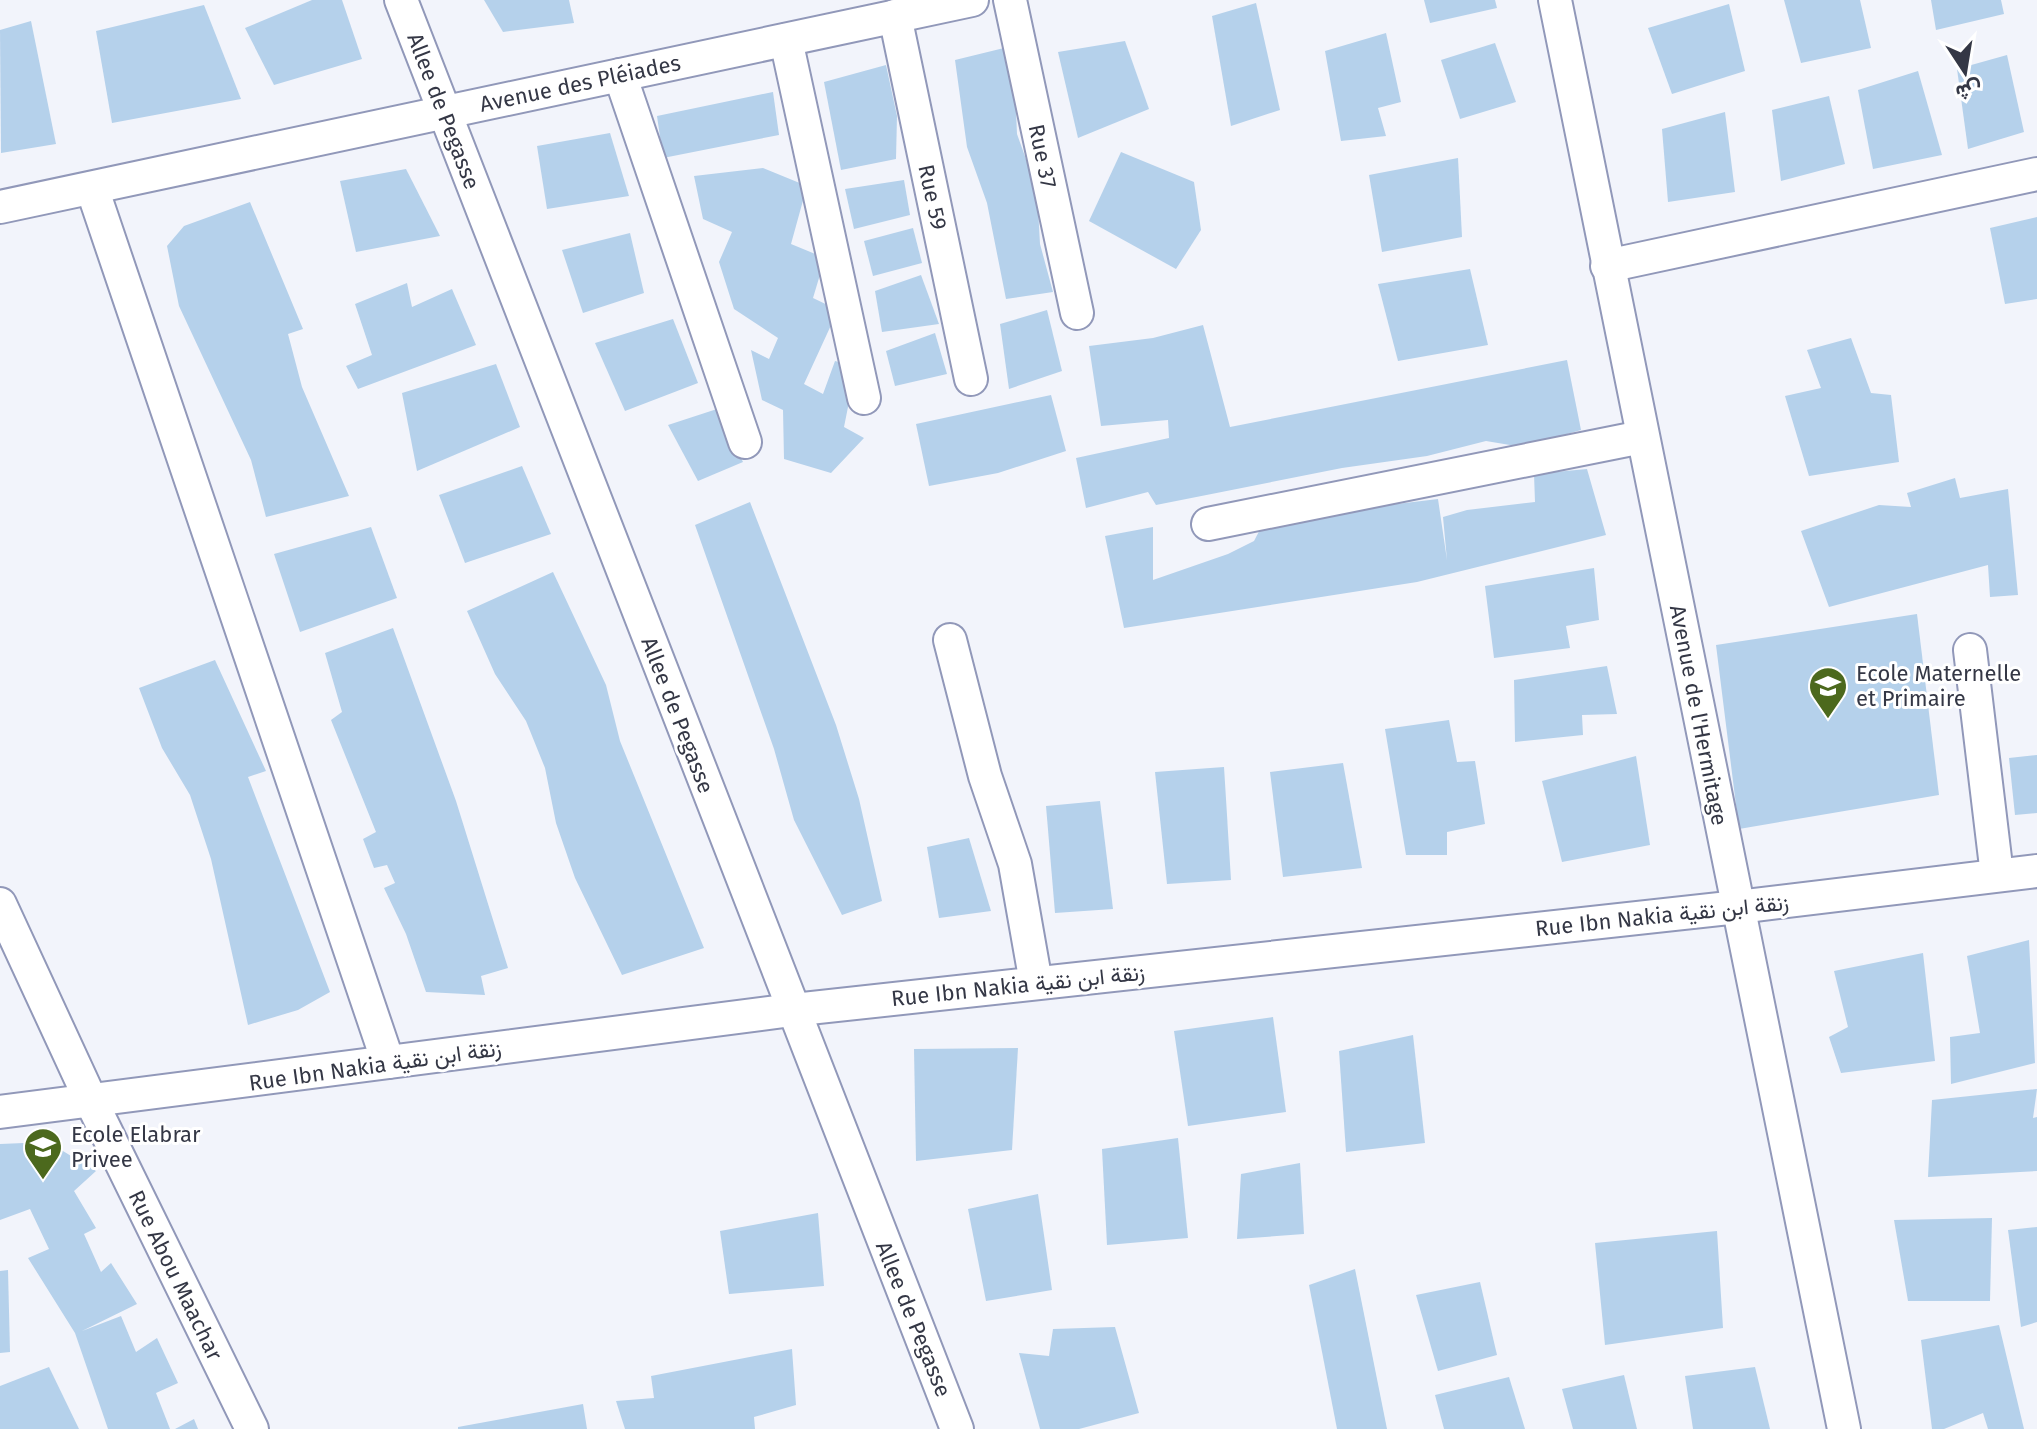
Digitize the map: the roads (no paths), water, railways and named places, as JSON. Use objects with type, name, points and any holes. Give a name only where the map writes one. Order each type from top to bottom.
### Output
[{"type":"street","name":"Allee de Pegasse","points":[[401,0],[957,1429]]},
{"type":"street","name":"Avenue des Pléiades","points":[[0,207],[972,0]]},
{"type":"street","name":"Rue 37","points":[[1010,0],[1077,313]]},
{"type":"street","name":"Avenue de l'Hermitage","points":[[1555,0],[1844,1429]]},
{"type":"street","name":"Rue 59","points":[[895,16],[971,379]]},
{"type":"street","points":[[786,40],[864,398]]},
{"type":"street","points":[[620,75],[745,442]]},
{"type":"street","points":[[1607,266],[2037,174]]},
{"type":"street","points":[[92,188],[388,1062]]},
{"type":"street","points":[[1208,524],[1312,502],[1454,478],[1642,437]]},
{"type":"street","points":[[950,640],[985,776],[1015,864],[1036,983]]},
{"type":"street","points":[[1970,650],[1997,875]]},
{"type":"street","name":"Rue Ibn Nakia زنقة ابن نقية","points":[[0,1112],[92,1103],[792,1010],[1738,907],[2037,871]]},
{"type":"street","name":"Rue Abou Maachar","points":[[0,904],[92,1103],[252,1429]]},
{"type":"place","name":"Ecole Maternelle et Primaire","points":[[1828,720]]},
{"type":"place","name":"Ecole Elabrar Privee","points":[[43,1181]]}]
